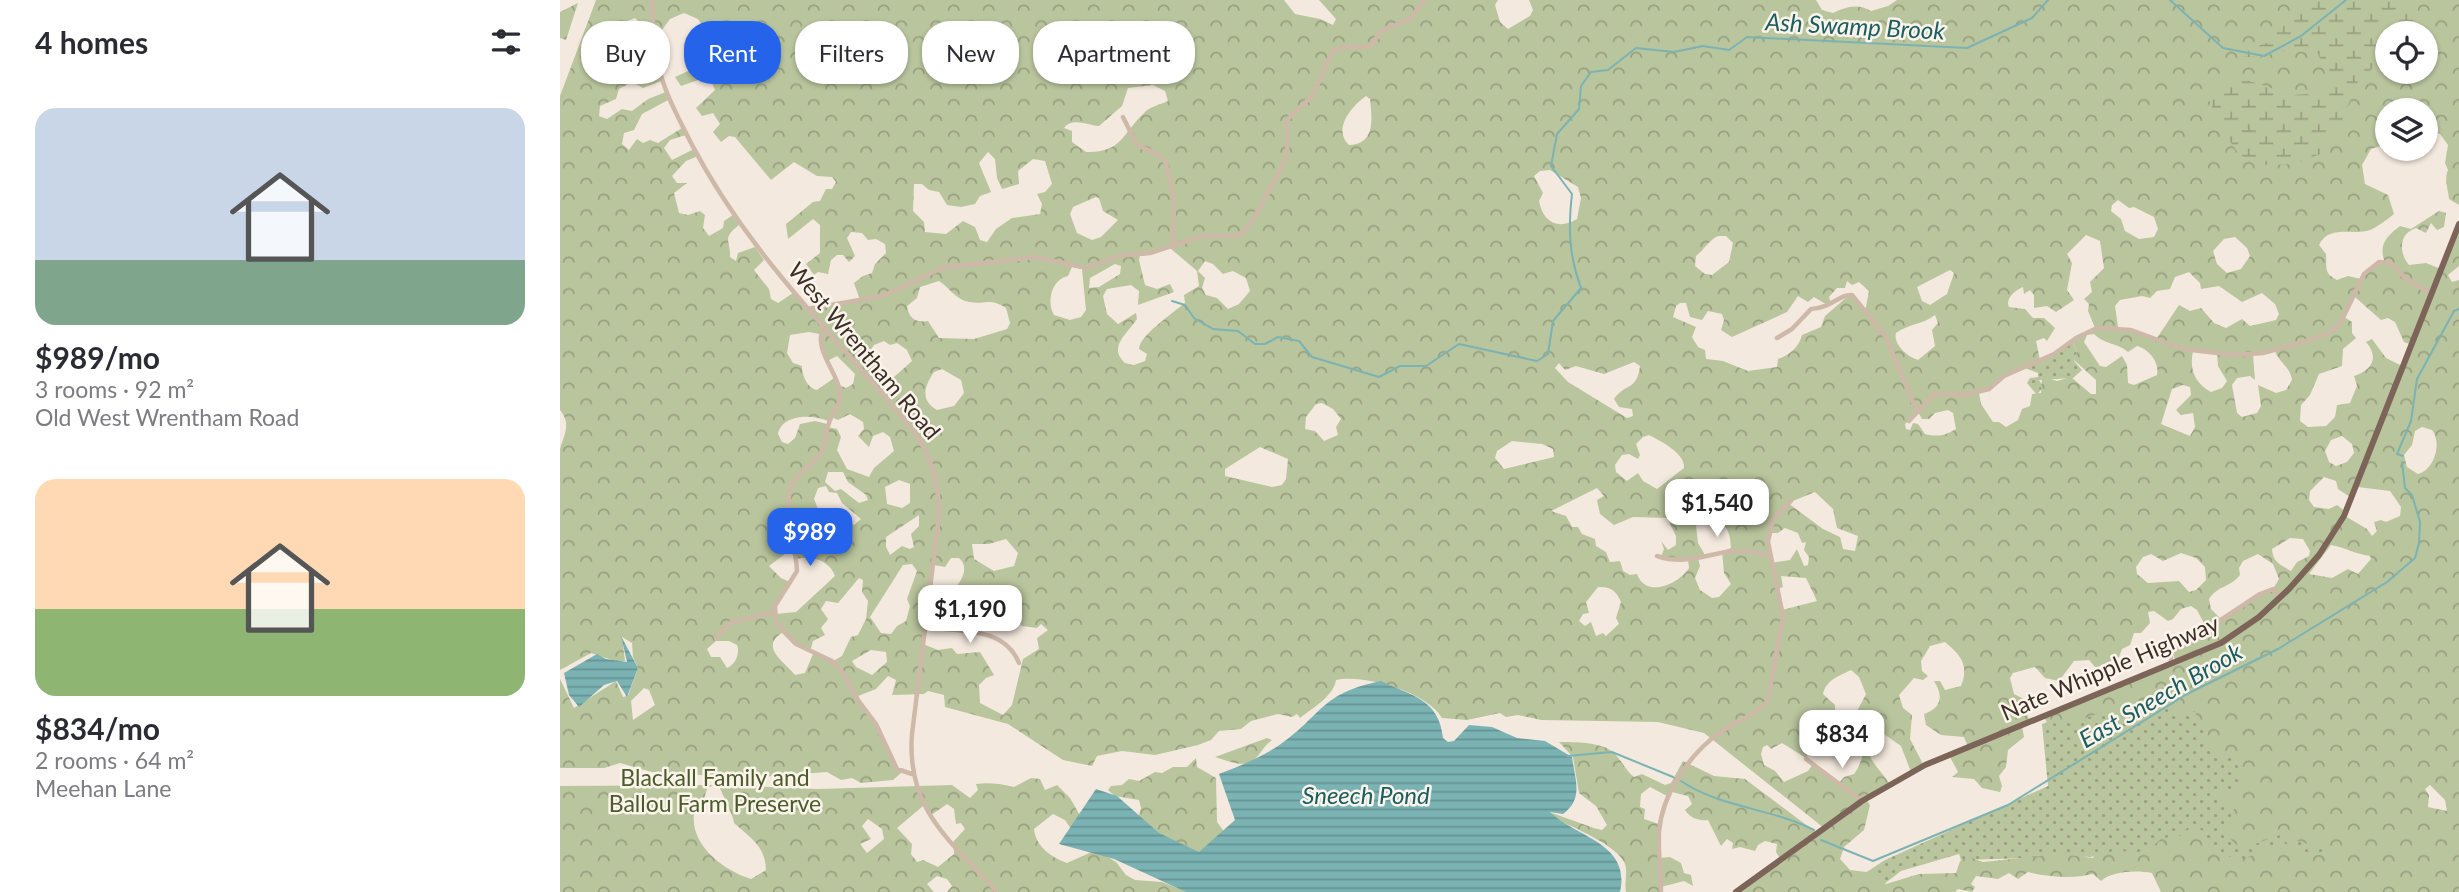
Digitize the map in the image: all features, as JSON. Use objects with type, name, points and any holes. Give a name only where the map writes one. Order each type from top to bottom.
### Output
[{"type":"main road","name":"Nate Whipple Highway","points":[[1736,892],[1862,801],[1935,760],[2221,643],[2259,617],[2282,597],[2319,555],[2344,516],[2459,224]]},
{"type":"street","name":"West Wrentham Road","points":[[652,0],[657,62],[680,122],[748,237],[913,430],[934,468],[939,516],[912,734],[912,775],[929,815],[997,892]]},
{"type":"street","points":[[807,309],[883,296],[943,268],[1035,257],[1087,268],[1118,256],[1150,253],[1173,243],[1205,235],[1230,238],[1243,233],[1255,220],[1285,159],[1287,119],[1312,96],[1329,55],[1343,47],[1369,47],[1383,30],[1410,19],[1426,0]]},
{"type":"street","points":[[1123,117],[1137,145],[1160,155],[1166,163],[1174,198],[1173,243]]},
{"type":"street","points":[[1909,421],[1934,394],[1965,395],[1989,389],[2004,376],[2054,354],[2093,329],[2131,330],[2191,351],[2241,356],[2314,339],[2340,324],[2364,274],[2383,261],[2392,264],[2410,282],[2433,294]]},
{"type":"street","points":[[1777,338],[1792,329],[1811,309],[1826,309],[1845,295],[1852,295],[1886,337],[1918,412]]},
{"type":"street","points":[[824,327],[820,334],[821,343],[837,385],[839,401],[829,420],[823,450],[791,486],[788,521],[797,571],[775,612],[781,629],[796,644],[839,666],[858,700],[876,723],[897,769],[912,775]]},
{"type":"street","points":[[1661,892],[1660,829],[1678,778],[1694,755],[1712,738],[1762,707],[1768,700],[1783,615],[1768,542],[1773,519],[1791,501]]},
{"type":"street","points":[[1657,556],[1685,560],[1734,549],[1769,556]]},
{"type":"street","points":[[2171,665],[2171,653],[2260,594],[2273,589],[2282,597]]},
{"type":"street","points":[[716,638],[730,623],[775,612]]},
{"type":"street","points":[[925,627],[1000,638],[1013,649],[1019,663]]},
{"type":"street","points":[[1806,759],[1862,801]]},
{"type":"green space","points":[[596,0],[1284,0],[1295,14],[1320,19],[1333,25],[1336,19],[1319,0],[1498,0],[1495,5],[1500,22],[1508,29],[1530,16],[1533,10],[1529,0],[1816,0],[1822,10],[1833,13],[1852,7],[1871,11],[1897,0],[2459,0],[2459,205],[2449,199],[2446,180],[2448,170],[2445,163],[2448,145],[2438,134],[2438,98],[2375,98],[2375,148],[2371,149],[2362,165],[2365,184],[2388,195],[2394,214],[2370,230],[2335,233],[2323,239],[2319,245],[2326,254],[2330,275],[2337,280],[2348,276],[2361,279],[2377,262],[2384,260],[2383,245],[2395,230],[2400,226],[2411,229],[2439,211],[2446,213],[2444,227],[2437,230],[2431,223],[2426,233],[2416,228],[2410,231],[2403,239],[2402,250],[2409,265],[2426,263],[2441,269],[2459,225],[2459,266],[2448,275],[2452,282],[2459,280],[2459,892],[2161,892],[2152,873],[2118,873],[2101,881],[2093,874],[2060,877],[2028,872],[2018,879],[2009,873],[1998,879],[1976,876],[1971,884],[1975,887],[1972,892],[1958,889],[1955,892],[1737,892],[1781,860],[1776,852],[1777,844],[1765,841],[1758,845],[1755,851],[1740,847],[1732,849],[1733,843],[1727,839],[1721,846],[1708,820],[1695,818],[1685,810],[1692,804],[1688,796],[1672,792],[1669,797],[1650,787],[1641,794],[1640,807],[1645,809],[1644,819],[1659,824],[1661,858],[1670,857],[1681,863],[1684,873],[1691,875],[1693,886],[1684,881],[1661,887],[1661,892],[1626,892],[1626,867],[1621,857],[1593,837],[1551,817],[1549,812],[1602,830],[1607,825],[1596,806],[1579,793],[1573,757],[1559,742],[1602,746],[1616,755],[1634,777],[1642,774],[1665,785],[1671,783],[1683,761],[1714,776],[1745,779],[1817,833],[1824,828],[1704,733],[1658,722],[1541,720],[1518,715],[1506,717],[1500,713],[1467,720],[1442,718],[1423,700],[1409,693],[1378,683],[1348,679],[1336,680],[1327,697],[1300,718],[1297,714],[1292,717],[1278,714],[1251,721],[1241,729],[1219,731],[1211,740],[1198,745],[1155,755],[1122,751],[1097,756],[1092,766],[1063,760],[1008,724],[945,707],[944,695],[928,691],[924,694],[892,695],[896,680],[888,676],[876,689],[858,696],[901,773],[893,780],[861,783],[852,778],[841,780],[827,772],[749,778],[652,772],[620,763],[604,768],[560,768],[560,679],[574,708],[616,681],[623,697],[628,696],[638,668],[633,657],[632,643],[622,637],[625,661],[615,661],[591,653],[560,670],[560,449],[566,424],[560,410],[560,96],[581,40],[581,84],[628,84],[619,89],[616,99],[600,106],[599,116],[607,119],[622,109],[632,111],[648,99],[666,92],[670,99],[642,114],[634,130],[624,133],[622,144],[629,150],[637,139],[643,143],[650,140],[658,143],[682,128],[686,135],[670,140],[664,148],[672,160],[694,149],[698,156],[686,161],[672,176],[677,183],[687,183],[674,193],[679,213],[688,215],[700,211],[705,215],[703,228],[709,236],[723,228],[724,221],[733,215],[739,225],[728,240],[730,257],[736,261],[738,253],[755,247],[764,260],[754,270],[769,289],[771,299],[778,303],[793,293],[809,308],[860,300],[854,283],[872,273],[875,264],[886,253],[885,244],[876,239],[868,240],[862,233],[851,232],[847,238],[855,256],[849,262],[843,255],[837,255],[831,260],[828,274],[818,272],[814,275],[806,264],[820,253],[820,225],[813,219],[788,239],[786,224],[813,202],[820,201],[826,189],[832,189],[836,182],[832,177],[817,176],[794,162],[771,180],[735,137],[729,136],[721,142],[713,132],[720,124],[713,113],[702,116],[696,108],[715,90],[712,84],[781,84],[781,21],[699,21],[684,13],[669,21],[638,21],[635,18],[628,21],[588,21]],"holes":[[[1153,85],[1165,91],[1168,101],[1145,112],[1115,145],[1107,149],[1086,152],[1072,142],[1072,131],[1064,128],[1075,122],[1099,126],[1122,106],[1128,88]],[[1366,96],[1370,99],[1370,129],[1368,135],[1358,144],[1349,145],[1344,139],[1343,125]],[[988,152],[995,159],[997,178],[1002,189],[1019,184],[1018,171],[1033,159],[1045,161],[1052,184],[1045,192],[1037,194],[1042,204],[1040,214],[1012,218],[996,229],[987,242],[980,240],[975,227],[963,221],[946,234],[925,232],[924,222],[913,211],[914,184],[922,184],[929,190],[939,192],[947,205],[961,207],[975,204],[980,196],[991,192],[979,163]],[[1550,170],[1578,187],[1581,198],[1577,219],[1564,224],[1548,219],[1539,201],[1543,193],[1534,176],[1540,171]],[[1096,197],[1099,198],[1103,211],[1118,220],[1101,237],[1092,240],[1077,233],[1070,214],[1073,207]],[[2118,200],[2129,208],[2134,207],[2154,217],[2158,229],[2154,237],[2139,239],[2125,231],[2121,219],[2111,211],[2112,205]],[[2086,235],[2100,241],[2104,268],[2090,282],[2092,292],[2084,299],[2089,304],[2088,311],[2095,328],[2072,341],[2077,351],[2074,360],[2096,380],[2096,394],[2091,394],[2071,377],[2057,381],[2042,376],[2041,393],[2032,394],[2030,406],[2022,409],[2018,420],[2006,427],[1999,422],[1993,422],[1981,404],[1979,393],[2011,372],[2040,360],[2036,341],[2044,338],[2047,341],[2055,328],[2044,318],[2033,318],[2025,309],[2009,307],[2010,298],[2023,287],[2024,294],[2030,290],[2034,295],[2034,308],[2047,306],[2056,312],[2074,300],[2067,290],[2072,263],[2067,254]],[[1718,236],[1726,236],[1733,243],[1729,262],[1712,275],[1705,274],[1695,266],[1696,256]],[[2235,237],[2247,248],[2250,256],[2241,269],[2227,273],[2217,264],[2213,251],[2224,239]],[[1170,248],[1197,271],[1199,286],[1184,295],[1185,303],[1157,325],[1140,344],[1139,349],[1147,354],[1145,361],[1134,365],[1125,363],[1120,357],[1119,346],[1137,319],[1136,313],[1118,324],[1107,314],[1103,296],[1107,289],[1131,285],[1139,291],[1138,305],[1174,292],[1170,284],[1157,289],[1145,285],[1140,254]],[[1205,261],[1213,264],[1223,274],[1233,271],[1246,278],[1250,291],[1239,304],[1228,309],[1217,298],[1206,295],[1202,288],[1205,278],[1198,271]],[[1115,264],[1121,266],[1120,274],[1099,287],[1089,288],[1090,278]],[[1072,267],[1082,269],[1086,310],[1081,317],[1070,320],[1054,315],[1051,303],[1054,286],[1068,276]],[[1950,270],[1954,273],[1947,294],[1930,305],[1922,301],[1917,287]],[[2189,272],[2200,283],[2201,289],[2219,286],[2242,302],[2262,293],[2275,304],[2279,314],[2276,320],[2250,326],[2242,319],[2226,328],[2214,323],[2201,308],[2190,311],[2179,305],[2157,338],[2118,327],[2115,306],[2120,300],[2142,296],[2150,298],[2157,291],[2170,289],[2175,277]],[[939,281],[964,301],[991,302],[1006,308],[1010,323],[1007,329],[974,339],[939,338],[928,321],[917,321],[911,317],[907,306],[917,298],[920,287]],[[1847,281],[1852,285],[1859,282],[1869,291],[1865,312],[1851,297],[1847,297],[1825,316],[1821,327],[1802,335],[1793,350],[1778,359],[1777,367],[1748,371],[1723,361],[1706,359],[1705,350],[1698,347],[1692,337],[1696,327],[1673,317],[1676,306],[1680,303],[1686,303],[1690,317],[1702,320],[1708,311],[1722,314],[1724,320],[1721,330],[1732,337],[1787,312],[1798,296],[1808,302],[1814,297],[1829,306],[1829,297],[1837,288],[1845,288]],[[2355,297],[2381,320],[2388,318],[2395,322],[2404,342],[2412,345],[2404,367],[2386,358],[2372,339],[2366,342],[2372,353],[2372,362],[2370,367],[2354,376],[2357,386],[2350,403],[2337,405],[2335,417],[2326,426],[2308,427],[2300,421],[2301,405],[2310,395],[2319,374],[2342,366],[2343,349],[2356,338],[2352,333],[2352,322],[2344,317]],[[1935,315],[1938,323],[1932,330],[1935,346],[1918,360],[1902,350],[1896,333]],[[809,332],[819,334],[827,361],[837,356],[855,374],[853,384],[846,388],[837,384],[834,378],[817,390],[813,389],[804,377],[802,366],[793,363],[787,353],[790,335]],[[2094,334],[2128,352],[2137,346],[2141,348],[2155,361],[2157,375],[2134,385],[2128,383],[2127,365],[2122,356],[2106,367],[2100,366],[2084,342],[2087,335]],[[884,341],[890,345],[897,343],[907,350],[912,361],[894,377],[886,378],[868,354],[874,345]],[[2193,351],[2217,354],[2218,366],[2227,381],[2222,388],[2211,392],[2197,380],[2193,370]],[[2275,351],[2292,380],[2286,390],[2276,393],[2258,385],[2261,406],[2257,413],[2242,417],[2237,413],[2232,385],[2237,378],[2250,376],[2255,380],[2253,355]],[[1634,362],[1640,366],[1633,383],[1614,399],[1619,407],[1632,409],[1633,416],[1627,418],[1568,382],[1555,368],[1559,363],[1565,370],[1576,366],[1604,374]],[[942,369],[961,380],[964,393],[954,406],[937,410],[926,398],[928,383],[934,372]],[[2183,385],[2190,387],[2191,395],[2176,410],[2181,415],[2193,413],[2195,427],[2190,436],[2161,424],[2172,389]],[[1322,403],[1333,409],[1341,419],[1336,427],[1338,435],[1324,441],[1315,431],[1305,429],[1306,417],[1316,404]],[[1948,410],[1953,413],[1956,429],[1933,435],[1925,434],[1918,424],[1913,423],[1910,430],[1906,429],[1905,424],[1918,412],[1922,419],[1929,419],[1935,413]],[[850,414],[863,422],[864,429],[858,436],[869,447],[873,436],[883,432],[890,437],[894,451],[874,468],[869,477],[847,469],[837,450],[841,437],[837,429],[828,427],[827,424],[815,421],[800,424],[795,438],[788,444],[782,442],[778,434],[785,423],[798,417],[814,417],[828,421],[831,417],[838,420]],[[2422,427],[2432,430],[2436,448],[2429,467],[2418,474],[2407,467],[2404,455],[2412,445],[2415,431]],[[1649,435],[1677,453],[1684,468],[1657,489],[1643,481],[1638,473],[1627,481],[1616,472],[1615,465],[1622,455],[1629,454],[1638,459],[1640,455],[1636,444]],[[2342,436],[2352,444],[2354,453],[2347,462],[2336,466],[2329,462],[2325,451],[2331,440]],[[1512,441],[1542,444],[1553,449],[1554,457],[1504,469],[1495,458],[1497,451]],[[1260,447],[1288,459],[1286,479],[1282,485],[1272,487],[1225,476],[1225,469]],[[828,472],[843,472],[848,482],[866,495],[868,500],[859,503],[841,489],[835,491],[825,482]],[[2324,477],[2336,481],[2338,489],[2353,499],[2358,487],[2390,491],[2401,507],[2400,516],[2386,522],[2374,522],[2377,531],[2372,536],[2367,529],[2345,516],[2346,512],[2337,505],[2329,509],[2314,507],[2309,500],[2310,491]],[[899,480],[910,484],[910,503],[902,508],[887,504],[885,487]],[[826,486],[829,492],[837,493],[842,503],[861,519],[854,525],[835,511],[825,516],[833,524],[833,534],[820,537],[811,548],[794,549],[791,531],[804,524],[812,515],[821,516],[814,499],[818,488]],[[1597,488],[1604,496],[1597,500],[1600,514],[1614,525],[1633,517],[1667,518],[1676,536],[1676,545],[1668,550],[1661,541],[1664,549],[1661,557],[1688,560],[1689,568],[1671,584],[1648,586],[1641,582],[1637,574],[1630,575],[1623,571],[1620,561],[1610,562],[1606,552],[1596,546],[1595,539],[1582,534],[1578,527],[1572,527],[1566,516],[1551,511]],[[1815,492],[1833,509],[1837,528],[1858,536],[1855,551],[1843,549],[1840,537],[1823,529],[1788,503]],[[919,515],[919,526],[911,534],[914,547],[910,549],[902,546],[890,555],[886,547],[886,537]],[[1710,516],[1726,528],[1731,548],[1722,551],[1724,573],[1731,584],[1719,597],[1712,598],[1700,590],[1695,578],[1700,566],[1698,558],[1705,555],[1698,543],[1696,526],[1704,517]],[[1785,528],[1798,533],[1802,543],[1806,542],[1804,550],[1809,557],[1808,565],[1804,566],[1797,549],[1790,560],[1771,563],[1769,533],[1778,533]],[[2290,538],[2303,539],[2310,551],[2309,556],[2297,562],[2291,571],[2274,557],[2272,549]],[[1006,539],[1018,553],[1014,566],[994,571],[974,559],[972,544],[989,544]],[[2331,545],[2370,556],[2371,559],[2358,574],[2348,569],[2332,578],[2309,574]],[[794,552],[797,559],[820,560],[829,566],[835,576],[796,612],[775,614],[775,607],[792,583],[781,578],[769,566],[785,554]],[[2181,553],[2196,558],[2205,567],[2206,580],[2196,590],[2189,592],[2179,581],[2148,583],[2137,574],[2136,567],[2143,557],[2151,554],[2163,561]],[[2258,554],[2273,564],[2279,579],[2273,589],[2220,618],[2211,609],[2209,599],[2240,575],[2239,568],[2243,561]],[[951,558],[959,558],[964,569],[955,588],[958,610],[970,614],[985,607],[998,619],[1009,612],[1022,626],[1037,628],[1041,624],[1048,630],[1037,638],[1039,649],[1023,659],[1012,705],[1003,715],[980,703],[979,685],[994,675],[980,652],[957,654],[952,648],[938,650],[923,644],[926,627],[953,630],[954,615],[928,610],[934,565],[945,567]],[[912,564],[917,571],[907,599],[910,606],[906,621],[897,626],[891,634],[881,633],[870,617],[903,565]],[[1781,576],[1806,578],[1817,601],[1782,610],[1778,589],[1783,587]],[[859,578],[863,580],[862,592],[868,601],[866,619],[858,635],[851,637],[842,656],[833,661],[813,654],[805,673],[795,675],[773,649],[776,638],[782,633],[793,644],[810,652],[813,641],[825,635],[821,628],[828,619],[821,609],[826,601],[838,603]],[[1598,587],[1613,590],[1618,595],[1621,602],[1616,618],[1619,624],[1606,636],[1603,633],[1596,636],[1591,622],[1585,626],[1579,621],[1583,614],[1589,613],[1586,602]],[[2191,606],[2197,610],[2206,627],[2173,654],[2177,664],[2044,717],[2048,724],[2076,721],[2104,712],[2146,723],[2150,720],[2142,710],[2143,703],[2154,692],[2160,693],[2168,697],[2181,715],[2194,711],[2206,730],[2203,743],[2206,748],[2237,759],[2240,789],[2219,794],[2225,804],[2235,807],[2225,834],[2241,849],[2280,835],[2314,846],[2323,843],[2323,855],[2307,855],[2282,842],[2265,847],[2246,858],[2235,858],[2208,847],[2203,831],[2194,825],[2180,836],[2162,838],[2147,851],[2131,853],[2117,849],[2106,854],[2099,851],[2093,858],[2059,854],[1983,862],[1969,857],[1960,861],[1956,873],[1919,874],[1886,884],[1866,872],[1850,870],[1840,859],[1844,847],[1864,830],[1870,805],[1866,799],[1890,784],[1868,753],[1866,747],[1870,740],[1884,734],[1901,746],[1911,772],[1924,766],[1910,739],[1912,715],[1903,708],[1899,695],[1914,678],[1923,680],[1928,676],[1922,671],[1921,661],[1930,646],[1945,642],[1960,657],[1964,673],[1961,686],[1945,690],[1940,681],[1934,681],[1940,697],[1934,709],[1924,714],[1926,725],[1941,735],[1964,737],[1968,747],[1949,755],[1958,772],[1952,777],[1974,779],[1982,788],[2000,792],[2002,786],[1999,776],[2006,767],[2008,750],[2024,737],[2022,726],[2030,722],[2027,714],[2028,701],[2014,694],[2010,678],[2013,673],[2035,667],[2045,678],[2059,681],[2074,661],[2089,660],[2096,668],[2119,657],[2122,649],[2130,645],[2134,633],[2141,633],[2150,623],[2148,612],[2154,611],[2168,621],[2181,609]],[[716,641],[729,641],[737,645],[736,658],[727,668],[720,657],[711,657],[707,649]],[[871,650],[886,652],[887,662],[872,675],[856,667],[852,661]],[[1851,670],[1859,677],[1866,694],[1855,715],[1862,719],[1864,733],[1863,755],[1858,768],[1854,774],[1844,777],[1839,783],[1813,764],[1808,771],[1784,782],[1775,771],[1764,765],[1761,754],[1763,747],[1767,745],[1771,749],[1782,743],[1806,758],[1810,749],[1827,742],[1823,730],[1830,719],[1835,718],[1835,705],[1823,694],[1830,682]],[[644,688],[649,690],[655,705],[633,720],[631,701]],[[2430,785],[2445,800],[2447,811],[2428,807],[2429,795],[2425,789]]]},
{"type":"green space","points":[[2307,0],[2403,0],[2425,20],[2375,21],[2375,66],[2358,81],[2340,125],[2323,153],[2294,164],[2256,165],[2238,153],[2223,131],[2206,93],[2233,76],[2294,95],[2320,93],[2331,81],[2318,54],[2288,50],[2260,57],[2241,57],[2237,52],[2267,43]]},
{"type":"green space","points":[[578,3],[566,40],[560,38],[560,12]]},
{"type":"green space","points":[[684,73],[684,84],[687,84],[681,86],[675,77]]},
{"type":"green space","points":[[636,84],[653,84],[643,88]]},
{"type":"green space","points":[[2072,341],[2077,351],[2074,361],[2082,370],[2073,378],[2039,380],[2043,387],[2037,395],[2027,383],[2030,378],[2038,377],[2038,373],[2022,367],[2054,353]]},
{"type":"green space","points":[[2200,662],[2434,759],[2390,892],[2161,892],[2153,855],[1961,860],[1959,854],[1901,871],[1874,892],[1862,875],[1885,860],[2048,786],[2042,724]]},
{"type":"green space","points":[[1267,738],[1272,740],[1248,763],[1215,757]]},
{"type":"green space","points":[[1196,758],[1197,767],[1216,778],[1217,822],[1226,834],[1199,864],[1138,819],[1141,808],[1139,800],[1115,796],[1108,790],[1111,786],[1122,785],[1129,779],[1139,781],[1155,772],[1162,773],[1173,767],[1187,767]]},
{"type":"green space","points":[[1031,778],[1040,779],[1045,790],[1057,785],[1070,798],[1082,819],[1071,829],[1065,820],[1053,814],[1034,829],[1041,846],[1055,858],[1067,863],[1096,850],[1116,862],[1126,875],[1135,880],[1162,882],[1188,892],[947,892],[952,886],[947,879],[937,876],[927,884],[934,892],[560,892],[560,786],[713,785],[707,789],[703,802],[694,814],[698,837],[711,856],[731,870],[751,879],[766,870],[763,854],[756,843],[734,823],[719,785],[818,789],[952,785],[970,798],[978,790],[976,784],[1014,787]],"holes":[[[947,804],[954,809],[956,824],[961,823],[965,829],[953,842],[954,854],[938,867],[923,860],[917,862],[911,854],[912,844],[897,828],[923,806],[930,816]],[[868,819],[882,829],[884,839],[867,853],[860,844],[871,839],[862,826]]]},
{"type":"water","points":[[621,636],[638,668],[627,697],[617,681],[604,685],[579,707],[569,695],[564,673],[597,654],[606,659],[627,662]]},
{"type":"water","name":"Sneech Pond","points":[[1381,681],[1413,695],[1430,707],[1436,715],[1443,738],[1448,742],[1454,741],[1469,725],[1492,727],[1517,738],[1545,741],[1572,757],[1576,781],[1574,802],[1563,814],[1550,812],[1610,852],[1618,862],[1620,892],[1186,892],[1114,859],[1059,844],[1096,789],[1117,796],[1159,833],[1199,852],[1235,820],[1219,774],[1278,746],[1323,707],[1345,692]]},
{"type":"waterway","name":"Ash Swamp Brook","points":[[1172,301],[1185,305],[1194,318],[1213,329],[1238,331],[1255,344],[1265,344],[1278,337],[1299,341],[1312,357],[1379,377],[1400,366],[1426,366],[1459,344],[1537,361],[1548,354],[1553,321],[1581,288],[1570,242],[1572,194],[1551,166],[1557,134],[1579,109],[1581,86],[1591,72],[1608,70],[1636,48],[1674,52],[1703,46],[1729,50],[1747,37],[1967,48],[2032,18],[2048,0]]},
{"type":"waterway","name":"Ash Swamp Brook","points":[[2170,0],[2223,48],[2264,56],[2301,36],[2346,0]]},
{"type":"waterway","name":"East Sneech Brook","points":[[2403,456],[2397,454],[2411,421],[2417,379],[2454,311],[2459,309]]},
{"type":"waterway","name":"East Sneech Brook","points":[[1821,840],[1873,861],[2008,805],[2187,694],[2278,649],[2387,582],[2415,558],[2419,543],[2420,522],[2412,495],[2405,488],[2402,462]]},
{"type":"waterway","name":"East Sneech Brook","points":[[1567,756],[1612,752],[1673,777]]},
{"type":"waterway","name":"East Sneech Brook","points":[[1681,781],[1729,803],[1781,817],[1814,830]]},
{"type":"park label","name":"Blackall Family and Ballou Farm Preserve","points":[[715,791]]}]
